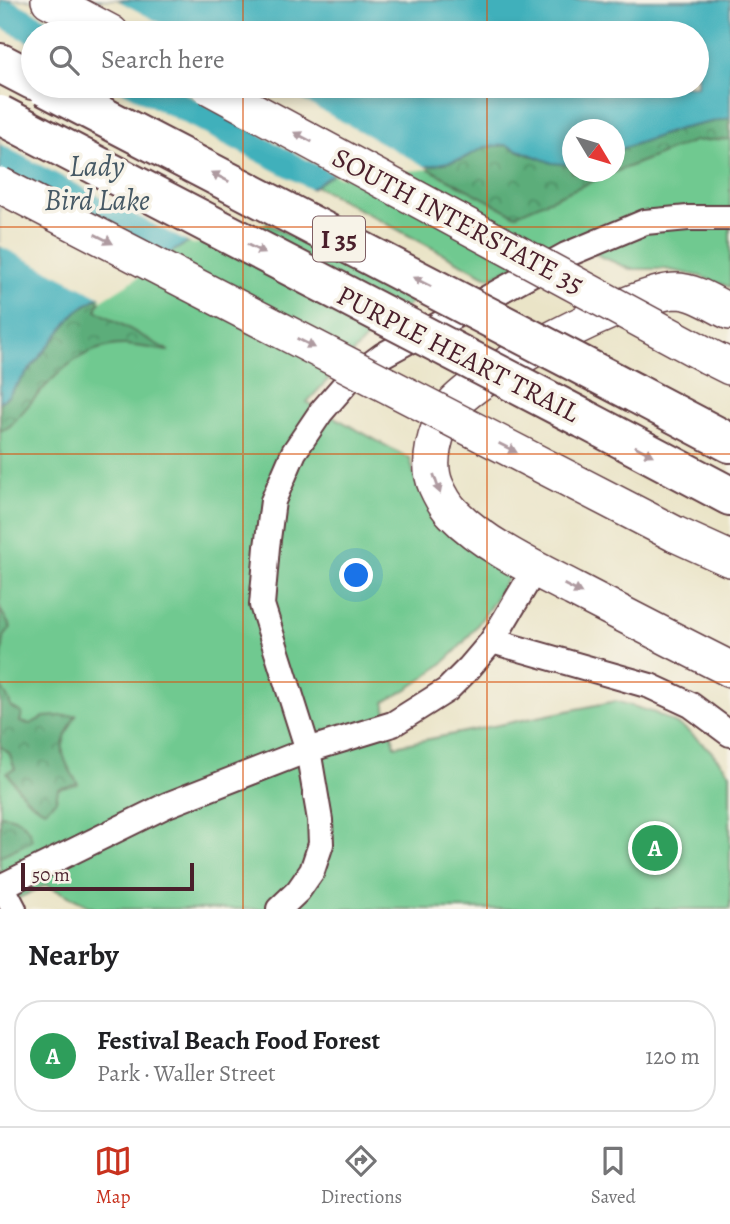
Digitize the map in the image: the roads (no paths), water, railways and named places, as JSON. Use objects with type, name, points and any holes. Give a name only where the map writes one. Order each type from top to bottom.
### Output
[{"type":"highway","points":[[0,63],[21,74]]},
{"type":"highway","name":"PURPLE HEART TRAIL","points":[[67,98],[730,443]]},
{"type":"highway","name":"PURPLE HEART TRAIL","points":[[0,116],[730,496]]},
{"type":"main road","points":[[50,0],[89,21]]},
{"type":"main road","name":"SOUTH INTERSTATE 35","points":[[230,98],[719,361]]},
{"type":"main road","points":[[0,185],[675,534],[730,559]]},
{"type":"main road","points":[[730,312],[691,293],[676,291],[645,297],[608,311],[514,360],[474,387],[449,409],[431,453],[435,484],[451,511],[472,530],[535,569],[730,669]]},
{"type":"street","points":[[279,909],[299,891],[312,871],[321,844],[320,820],[308,750],[262,605],[273,501],[294,452],[321,412],[348,381],[383,355],[566,255],[645,222],[730,218]]},
{"type":"street","points":[[14,909],[1,886],[167,805],[308,750],[393,724],[447,690],[492,641],[535,569]]},
{"type":"street","points":[[492,641],[650,687],[691,705],[730,734]]},
{"type":"water","name":"Lady Bird Lake","points":[[0,0],[730,0],[730,118],[679,129],[625,148],[625,119],[562,119],[562,164],[552,163],[506,145],[485,147],[462,159],[425,167],[334,173],[263,221],[185,244],[76,312],[8,396],[0,402]]},
{"type":"place","name":"Festival Beach Food Forest","points":[[655,848]]}]
